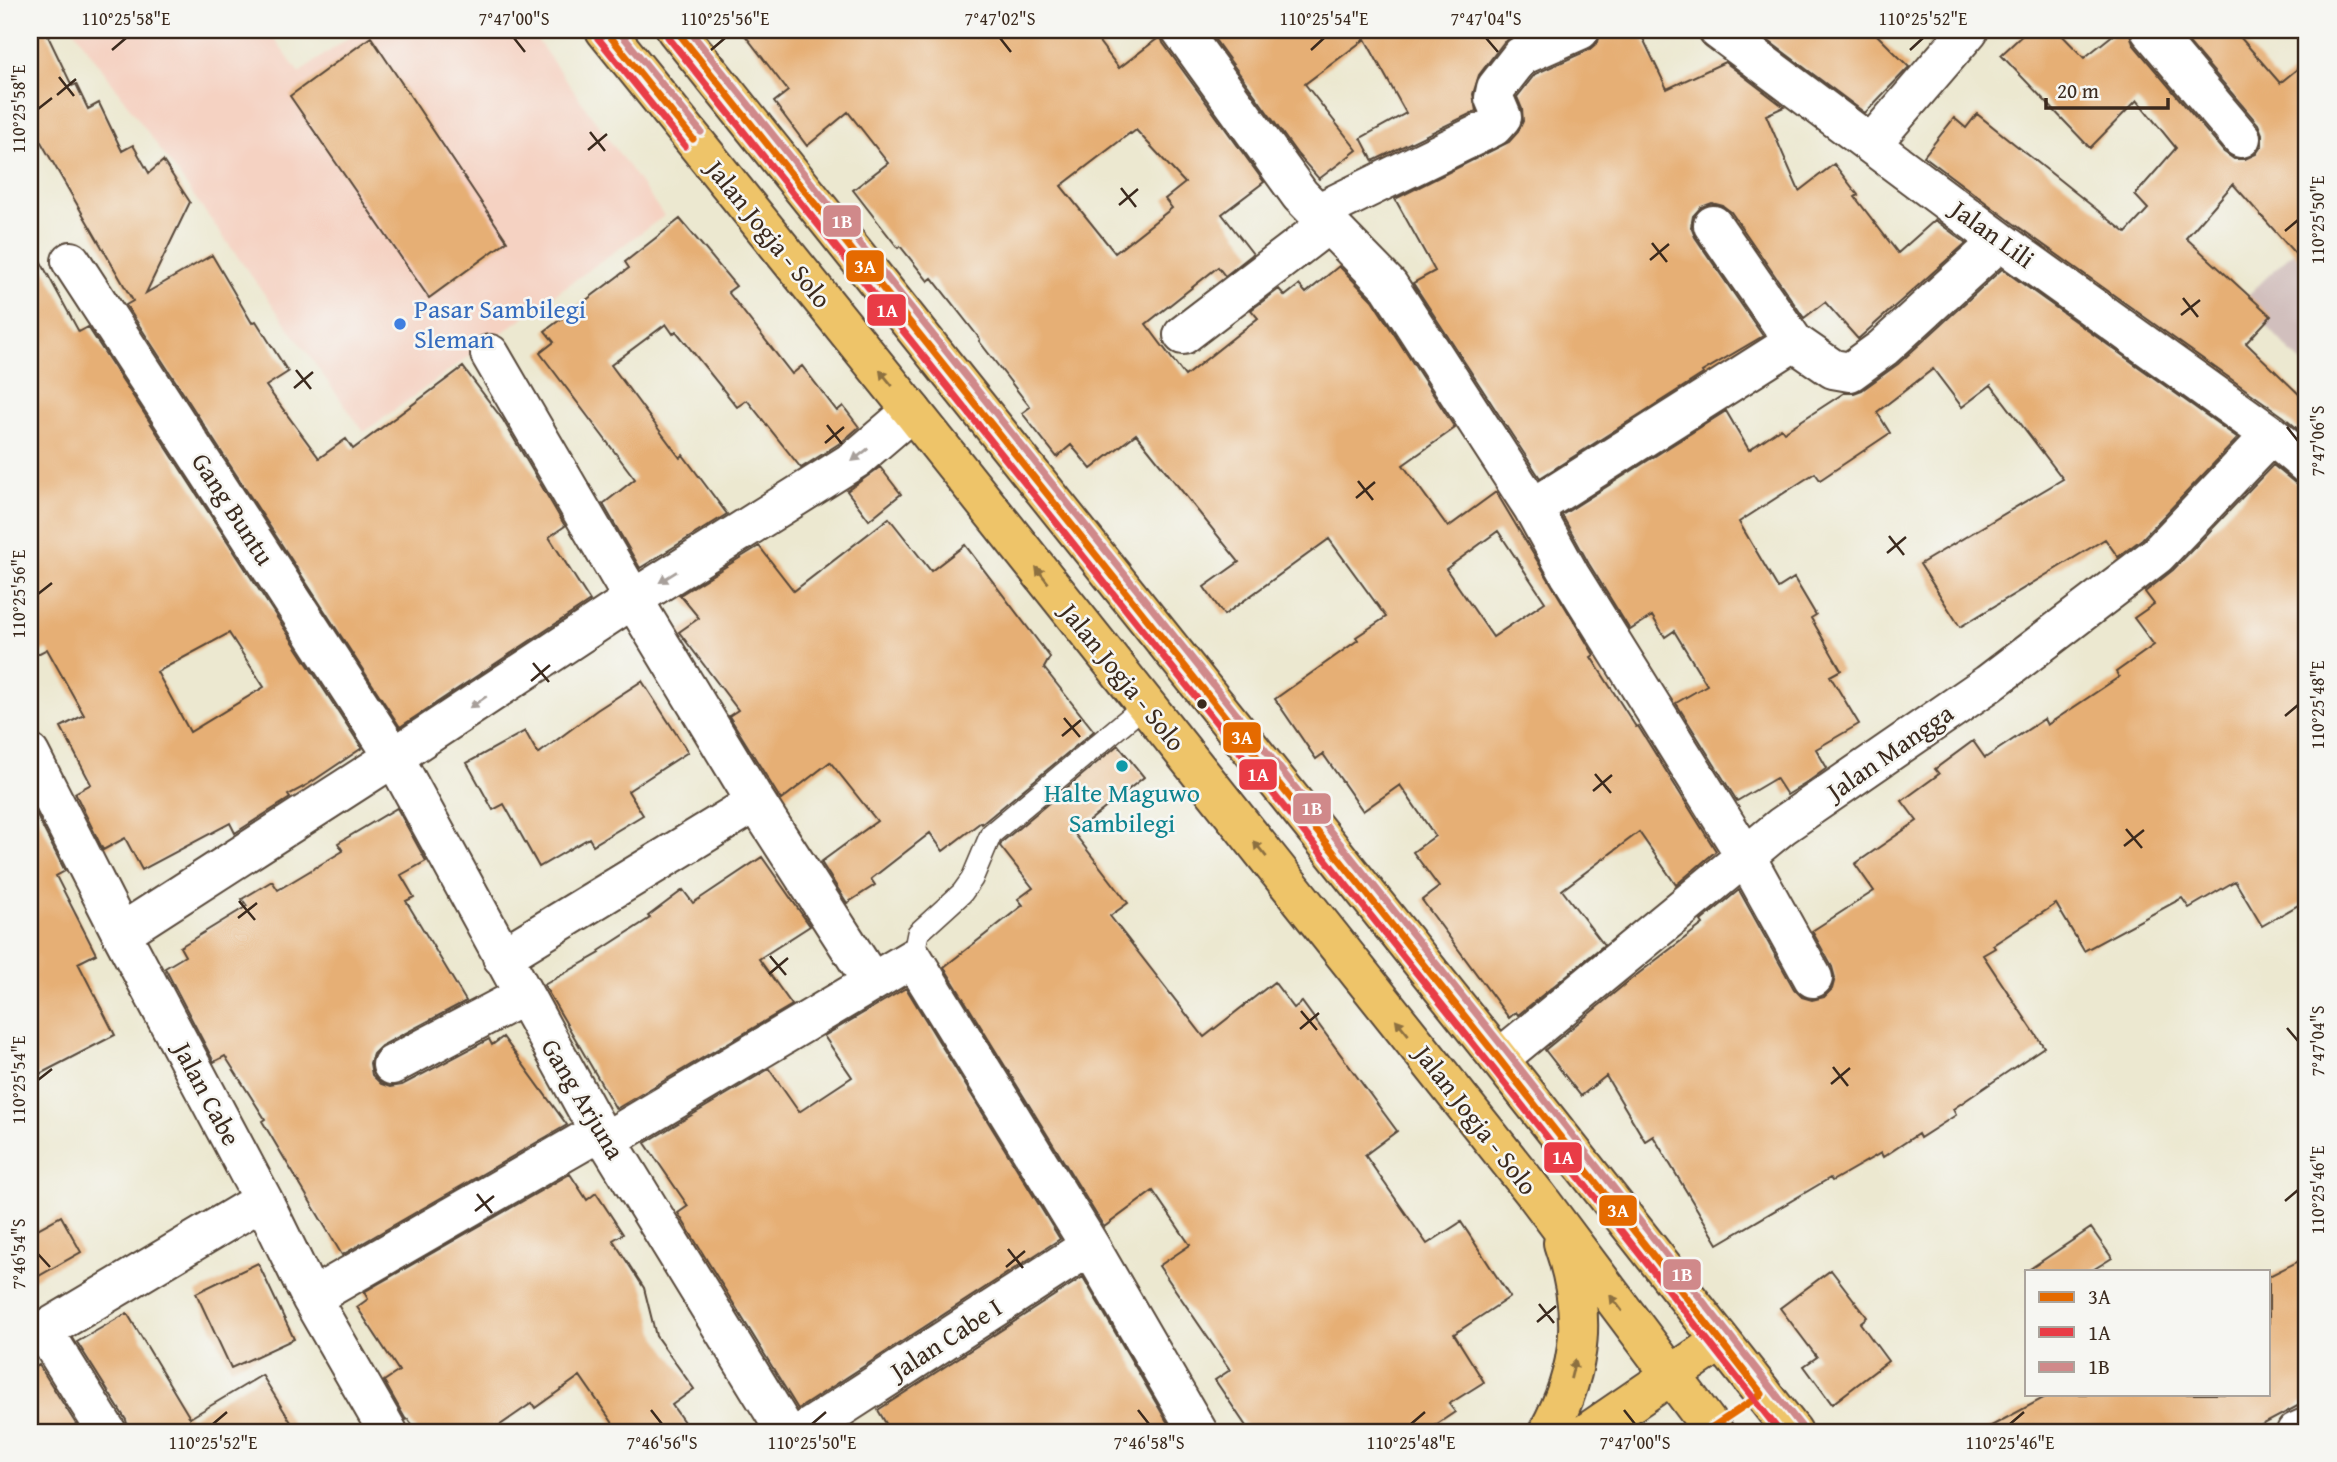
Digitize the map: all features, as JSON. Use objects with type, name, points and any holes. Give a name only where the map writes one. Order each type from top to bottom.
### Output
[{"type":"highway","name":"Jalan Jogja - Solo","points":[[605,30],[912,411],[1550,1216],[1711,1431]]},
{"type":"highway","name":"Jalan Jogja - Solo","points":[[676,30],[1499,1059],[1793,1432]]},
{"type":"highway","points":[[1548,1432],[1559,1412],[1575,1368],[1579,1328],[1576,1289],[1564,1245],[1550,1216]]},
{"type":"highway","points":[[1588,1432],[1721,1341]]},
{"type":"highway","points":[[1711,1431],[1762,1394]]},
{"type":"street","points":[[1181,30],[1300,195],[1390,286],[1532,508],[1570,575],[1746,856],[1812,978]]},
{"type":"street","points":[[1183,335],[1323,218],[1493,127],[1502,117],[1494,98],[1496,88],[1521,56],[1580,30]]},
{"type":"street","name":"Jalan Lili","points":[[1718,30],[2000,241],[2271,435],[2307,465]]},
{"type":"street","points":[[1872,143],[1969,30]]},
{"type":"street","points":[[2150,30],[2241,138]]},
{"type":"street","points":[[1713,225],[1794,342],[1833,369],[1850,372],[1883,348],[2000,241]]},
{"type":"street","name":"Gang Buntu","points":[[71,261],[394,757]]},
{"type":"street","points":[[1532,508],[1794,342]]},
{"type":"street","points":[[490,354],[633,599],[756,802],[872,982]]},
{"type":"street","points":[[121,933],[633,599],[856,459],[912,411]]},
{"type":"street","name":"Jalan Mangga","points":[[1499,1059],[1782,826],[1988,684],[2157,555],[2271,435]]},
{"type":"street","name":"Jalan Cabe","points":[[30,754],[121,933],[263,1200],[311,1298],[388,1432]]},
{"type":"street","name":"Gang Arjuna","points":[[394,757],[523,996],[603,1136],[786,1432]]},
{"type":"street","points":[[502,957],[756,802]]},
{"type":"street","points":[[311,1298],[603,1136],[913,958],[1090,1246],[1198,1432]]},
{"type":"street","points":[[392,1065],[523,996]]},
{"type":"street","points":[[107,1432],[37,1335],[263,1200]]},
{"type":"street","name":"Jalan Cabe I","points":[[803,1432],[1090,1246]]},
{"type":"street","points":[[2296,1432],[2307,1427]]},
{"type":"lane","points":[[913,958],[919,933],[972,879],[991,834],[1145,705]]},
{"type":"shaded area","name":"Pasar Sambilegi Sleman","points":[[74,30],[268,30],[299,73],[359,30],[530,30],[664,216],[364,432]]},
{"type":"shaded area","points":[[2293,252],[2307,267],[2307,369],[2243,300]]},
{"type":"building","points":[[30,30],[45,30],[72,86],[76,84],[88,109],[99,103],[122,151],[133,145],[149,173],[163,161],[190,202],[146,293],[212,255],[252,323],[256,321],[288,372],[266,386],[319,458],[346,439],[353,449],[463,367],[503,420],[565,526],[549,537],[590,601],[400,727],[126,305],[133,301],[30,123]]},
{"type":"building","points":[[741,30],[1090,30],[1119,68],[1161,36],[1163,43],[1264,182],[1222,214],[1253,254],[1225,276],[1218,267],[1146,324],[1185,376],[1258,318],[1251,310],[1279,289],[1285,296],[1299,285],[1306,293],[1339,266],[1372,300],[1455,428],[1403,465],[1448,527],[1496,492],[1594,655],[1591,657],[1636,727],[1638,726],[1716,851],[1676,885],[1639,832],[1562,890],[1604,945],[1518,1015],[1516,1012],[1509,1018],[1422,900],[1439,887],[1413,852],[1435,836],[1400,785],[1363,811],[1323,754],[1316,759],[1275,699],[1386,617],[1329,539],[1224,615],[1204,587],[1239,562],[1136,434],[1091,469],[1071,445],[1057,457],[1022,413],[1030,407],[980,339],[932,278],[928,281],[900,246],[898,248],[853,190],[888,163],[848,112],[807,146],[774,102],[788,91]],"holes":[[[1136,130],[1185,183],[1165,199],[1172,208],[1115,253],[1061,186]],[[1498,531],[1545,602],[1493,637],[1446,569]]]},
{"type":"building","points":[[1208,30],[1526,30],[1504,42],[1479,75],[1473,94],[1476,111],[1373,161],[1361,138],[1406,113],[1365,39],[1305,84],[1357,150],[1319,179],[1298,155]]},
{"type":"building","points":[[1601,30],[1639,30],[1667,89],[1725,62],[1784,107],[1766,115],[1799,191],[1834,164],[1858,195],[1855,197],[1898,253],[1935,220],[1966,243],[1858,339],[1825,302],[1804,318],[1731,212],[1712,203],[1701,207],[1693,216],[1691,227],[1695,237],[1763,336],[1702,372],[1703,374],[1540,478],[1413,283],[1435,271],[1395,199],[1509,142],[1523,121],[1517,97],[1535,74],[1589,50],[1598,42]]},
{"type":"building","points":[[1754,30],[1872,30],[1909,67],[1865,113]]},
{"type":"building","points":[[2028,30],[2057,30],[2084,58],[2119,30],[2129,30],[2133,44],[2224,152],[2234,159],[2245,159],[2256,154],[2262,145],[2258,124],[2180,32],[2234,30],[2280,83],[2307,61],[2307,267],[2233,184],[2186,238],[2271,316],[2246,343],[2307,402],[2307,437],[2284,417],[1924,156],[1954,118],[1966,128],[1977,114],[2126,233],[2148,209],[2135,195],[2176,148],[2137,100],[2090,148],[2001,55]]},
{"type":"building","points":[[371,37],[507,241],[429,298],[290,96]]},
{"type":"building","points":[[680,219],[736,286],[728,292],[792,374],[802,366],[837,411],[843,406],[859,427],[843,441],[801,468],[747,400],[737,407],[676,331],[673,334],[666,324],[611,365],[680,458],[683,455],[727,514],[640,568],[603,504],[635,479],[540,353],[554,342],[545,331],[629,268],[625,262]]},
{"type":"building","points":[[30,242],[79,332],[88,327],[362,748],[288,795],[290,798],[235,833],[230,823],[142,870],[125,838],[103,850],[75,793],[91,784],[61,727],[84,715],[47,649],[30,658]],"holes":[[[229,633],[264,687],[190,732],[157,672]]]},
{"type":"building","points":[[2002,269],[2238,438],[2142,539],[2118,557],[2105,539],[1960,627],[1920,564],[2063,479],[1991,385],[1962,407],[1933,369],[1877,412],[1890,433],[1820,480],[1815,473],[1739,522],[1778,588],[1794,578],[1816,615],[1811,618],[1841,670],[1830,676],[1859,724],[1816,749],[1827,768],[1805,784],[1787,795],[1776,778],[1737,801],[1676,703],[1707,685],[1674,631],[1665,637],[1652,616],[1630,630],[1562,515],[1726,411],[1749,450],[1781,428],[1784,432],[1844,393],[1862,390],[1898,364]]},
{"type":"building","points":[[2273,465],[2294,482],[2307,486],[2307,900],[2262,926],[2235,881],[2189,908],[2182,898],[2084,951],[2056,904],[1993,945],[1995,948],[1983,955],[2044,1047],[1953,1109],[1956,1115],[1920,1138],[1918,1134],[1883,1157],[1881,1153],[1832,1181],[1830,1178],[1718,1244],[1653,1136],[1645,1141],[1606,1076],[1581,1096],[1545,1050],[1703,924],[1701,921],[1739,890],[1794,989],[1802,997],[1812,1000],[1824,997],[1832,989],[1835,978],[1832,967],[1812,931],[1874,891],[1855,864],[1917,821],[1902,801],[1939,774],[1935,769],[1973,741],[1985,758],[2044,719],[2047,725],[2119,677],[2116,672],[2154,645],[2134,618],[2154,604],[2145,592],[2173,570]]},
{"type":"building","points":[[880,467],[901,494],[869,520],[847,491]]},
{"type":"building","points":[[889,518],[931,571],[965,545],[1050,657],[1044,668],[1094,731],[982,824],[981,822],[943,851],[930,833],[871,879],[875,885],[847,903],[821,862],[877,821],[830,762],[781,800],[729,716],[738,710],[679,632],[699,618],[680,595],[759,546],[794,591]]},
{"type":"building","points":[[642,681],[688,752],[628,791],[643,815],[593,845],[589,838],[539,867],[504,804],[493,810],[467,763],[525,731],[538,754],[597,710]]},
{"type":"building","points":[[1118,745],[1144,777],[1074,833],[1128,903],[1110,916],[1204,1037],[1274,982],[1294,1008],[1302,1002],[1397,1131],[1365,1155],[1427,1244],[1461,1222],[1510,1297],[1454,1334],[1484,1382],[1449,1404],[1455,1412],[1425,1432],[1250,1432],[1215,1380],[1230,1370],[1159,1266],[1190,1245],[1153,1191],[1104,1227],[944,967],[1023,905],[1018,899],[1033,888],[1000,846],[1002,842]]},
{"type":"building","points":[[397,808],[426,861],[401,875],[414,897],[406,901],[466,1001],[381,1046],[373,1054],[370,1063],[372,1075],[381,1084],[390,1087],[402,1085],[489,1039],[492,1045],[503,1037],[567,1125],[342,1255],[262,1121],[265,1119],[225,1056],[214,1062],[165,968],[185,956],[180,947],[247,906],[242,899],[272,881],[278,890],[343,851],[338,843]]},
{"type":"building","points":[[36,814],[65,871],[56,876],[96,954],[78,963],[115,1035],[30,1079],[30,817]]},
{"type":"building","points":[[762,857],[810,926],[759,959],[792,1005],[616,1109],[544,985],[600,953],[599,951],[650,918],[648,916],[683,890],[693,903]]},
{"type":"building","points":[[906,988],[1060,1239],[798,1409],[678,1213],[688,1206],[645,1143],[769,1069],[799,1112],[852,1077],[824,1036]]},
{"type":"building","points":[[570,1174],[587,1200],[596,1193],[623,1234],[613,1240],[644,1288],[656,1336],[694,1389],[672,1405],[691,1432],[619,1432],[580,1376],[535,1408],[532,1403],[490,1432],[418,1432],[408,1419],[406,1420],[384,1381],[399,1371],[357,1307],[368,1299],[364,1292]]},
{"type":"building","points":[[61,1216],[81,1252],[30,1281],[30,1233]]},
{"type":"building","points":[[2091,1228],[2112,1258],[2093,1270],[2028,1270]]},
{"type":"building","points":[[2307,1257],[2307,1401],[2249,1432],[1980,1432],[2047,1396],[2270,1396],[2270,1276]]},
{"type":"building","points":[[258,1263],[294,1339],[231,1368],[196,1293]]},
{"type":"building","points":[[1831,1270],[1867,1317],[1860,1323],[1888,1361],[1832,1404],[1804,1366],[1817,1357],[1780,1308]]},
{"type":"building","points":[[1083,1277],[1173,1432],[891,1432],[878,1410]]},
{"type":"building","points":[[127,1313],[190,1418],[262,1375],[297,1432],[129,1432],[126,1420],[77,1342]]},
{"type":"building","points":[[39,1365],[81,1432],[30,1432],[30,1371]]},
{"type":"transit line","name":"3A","points":[[605,30],[693,139]]},
{"type":"transit line","name":"1B","points":[[618,30],[701,132]]},
{"type":"transit line","name":"3A","points":[[676,30],[1499,1059],[1762,1394],[1705,1432]]},
{"type":"transit line","name":"1B","points":[[689,30],[1507,1052],[1801,1426]]},
{"type":"transit line","name":"1A","points":[[597,37],[685,146]]},
{"type":"transit line","name":"1A","points":[[668,37],[1491,1066],[1780,1432]]},
{"type":"place","name":"Pasar Sambilegi Sleman","points":[[400,324]]},
{"type":"place","name":"Halte Maguwo Sambilegi","points":[[1122,766]]}]
